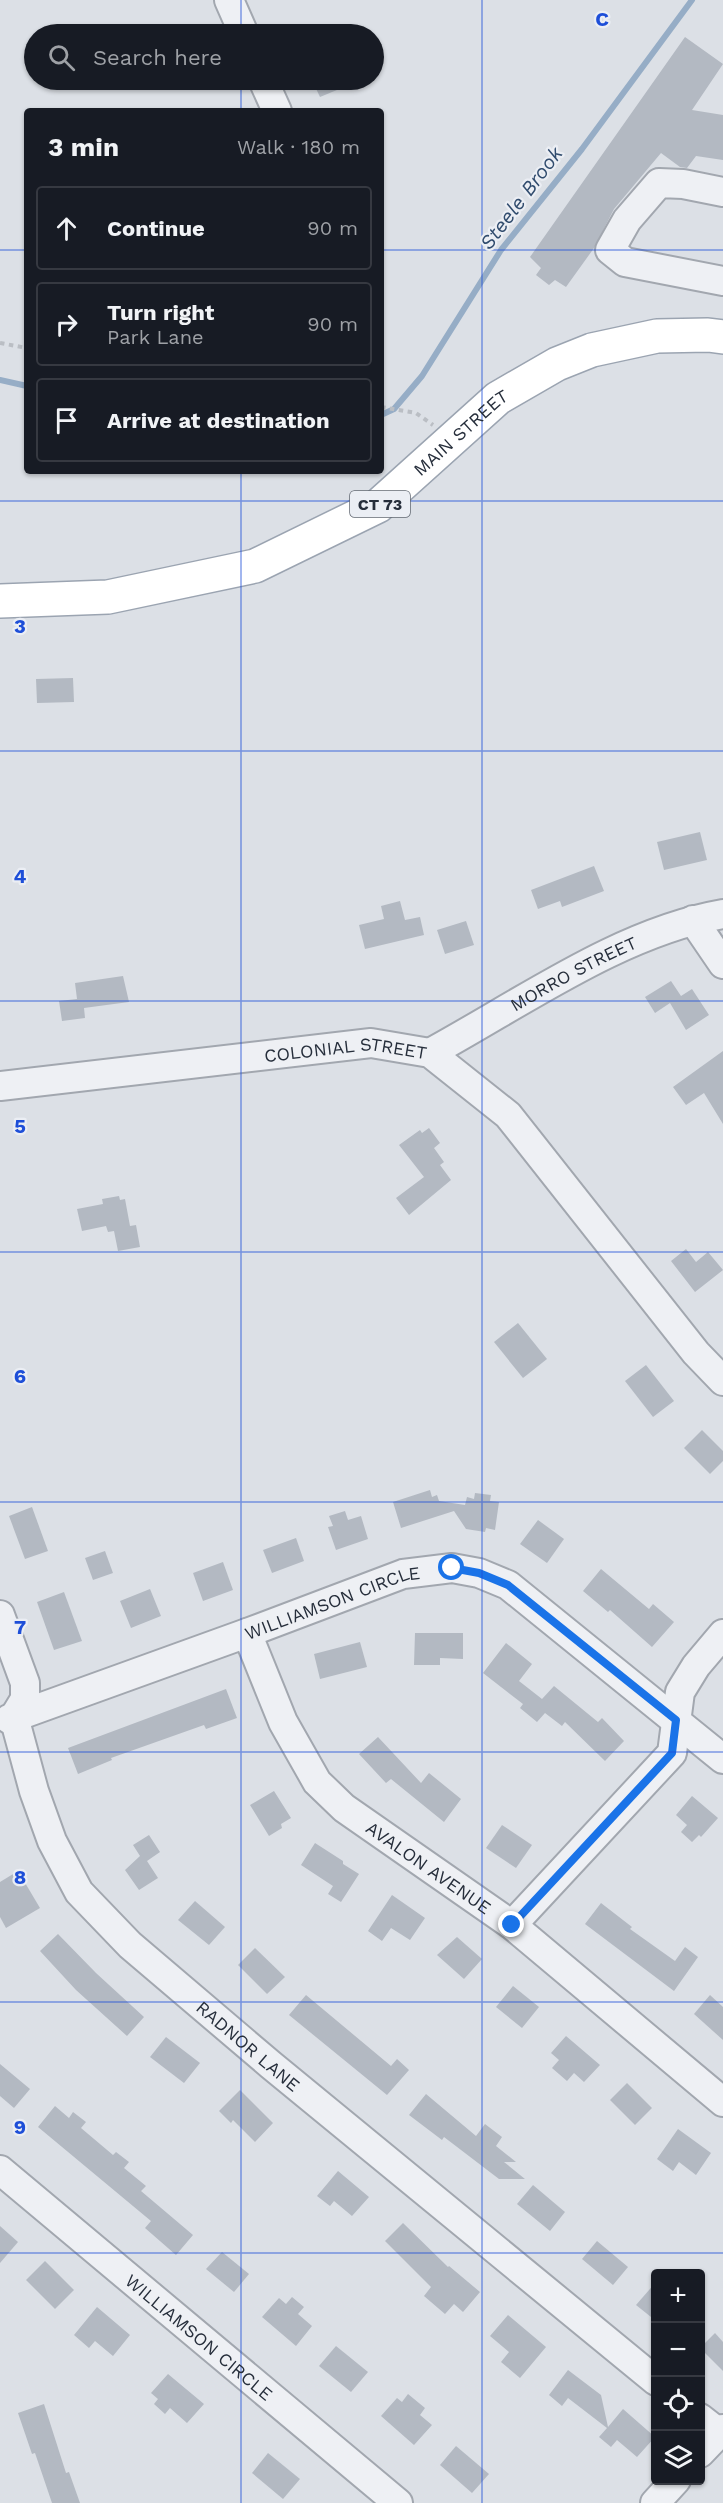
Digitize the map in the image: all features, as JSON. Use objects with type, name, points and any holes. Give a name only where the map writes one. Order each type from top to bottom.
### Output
[{"type":"main road","name":"MAIN STREET","points":[[0,601],[108,597],[255,566],[378,506],[498,398],[557,364],[592,350],[657,336],[708,335],[723,338]]},
{"type":"street","points":[[229,0],[240,24]]},
{"type":"street","points":[[268,90],[276,108]]},
{"type":"street","points":[[723,192],[683,184],[659,183],[627,220],[610,250],[625,262],[723,281]]},
{"type":"street","name":"MORRO STREET","points":[[430,1053],[617,947],[693,920],[723,914]]},
{"type":"street","points":[[693,920],[723,964]]},
{"type":"street","name":"COLONIAL STREET","points":[[0,1086],[371,1043],[430,1053],[508,1115],[696,1353],[723,1381]]},
{"type":"street","name":"WILLIAMSON CIRCLE","points":[[7,1720],[403,1574],[452,1568],[479,1573],[508,1585],[723,1759]]},
{"type":"street","points":[[0,1615],[26,1683],[26,1699],[7,1720]]},
{"type":"street","name":"AVALON AVENUE","points":[[248,1633],[284,1722],[317,1782],[344,1808],[512,1925],[723,2102]]},
{"type":"street","points":[[512,1925],[672,1753],[680,1692],[696,1666],[723,1634]]},
{"type":"street","name":"RADNOR LANE","points":[[7,1720],[52,1842],[79,1892],[130,1945],[271,2065],[651,2377]]},
{"type":"street","name":"WILLIAMSON CIRCLE","points":[[0,2170],[398,2503]]},
{"type":"street","points":[[655,2503],[672,2485]]},
{"type":"path","points":[[0,343],[24,347]]},
{"type":"path","points":[[384,408],[416,413],[436,428]]},
{"type":"building","points":[[685,37],[723,64],[692,110],[723,115],[723,160],[696,156],[687,168],[680,167],[661,153],[614,209],[594,248],[566,287],[555,280],[549,285],[536,275],[541,268],[530,257]]},
{"type":"building","points":[[317,90],[337,90],[320,97]]},
{"type":"building","points":[[73,678],[74,702],[37,703],[36,679]]},
{"type":"building","points":[[700,832],[707,860],[664,870],[657,842]]},
{"type":"building","points":[[594,866],[604,891],[562,907],[560,901],[538,909],[531,890]]},
{"type":"building","points":[[400,901],[405,920],[420,917],[424,935],[365,949],[359,925],[384,919],[381,906]]},
{"type":"building","points":[[466,921],[474,945],[445,954],[437,930]]},
{"type":"building","points":[[123,976],[129,1002],[84,1008],[85,1018],[62,1021],[59,1001],[77,999],[75,983]]},
{"type":"building","points":[[671,981],[681,996],[692,989],[709,1015],[686,1030],[670,1003],[655,1013],[645,997]]},
{"type":"building","points":[[723,1051],[723,1124],[704,1093],[686,1105],[673,1087]]},
{"type":"building","points":[[429,1128],[440,1143],[434,1148],[444,1162],[440,1165],[451,1180],[409,1215],[396,1198],[424,1177],[399,1145],[420,1130],[422,1133]]},
{"type":"building","points":[[119,1196],[120,1200],[125,1199],[130,1226],[136,1225],[140,1247],[118,1251],[114,1231],[108,1232],[106,1226],[82,1231],[77,1209],[103,1204],[102,1199]]},
{"type":"building","points":[[686,1249],[696,1262],[708,1252],[723,1270],[695,1292],[671,1261]]},
{"type":"building","points":[[518,1323],[547,1359],[523,1378],[494,1342]]},
{"type":"building","points":[[646,1365],[674,1401],[653,1417],[625,1381]]},
{"type":"building","points":[[702,1430],[723,1451],[723,1461],[710,1474],[684,1448]]},
{"type":"building","points":[[430,1490],[432,1497],[437,1495],[439,1501],[465,1505],[467,1497],[474,1499],[475,1493],[491,1495],[490,1501],[499,1502],[495,1530],[486,1528],[485,1532],[466,1529],[454,1511],[401,1528],[393,1502]]},
{"type":"building","points":[[32,1507],[48,1551],[25,1559],[9,1516]]},
{"type":"building","points":[[345,1511],[348,1520],[361,1516],[368,1539],[336,1550],[328,1527],[333,1526],[329,1516]]},
{"type":"building","points":[[538,1520],[564,1539],[547,1563],[520,1544]]},
{"type":"building","points":[[296,1538],[304,1561],[272,1573],[263,1550]]},
{"type":"building","points":[[105,1551],[113,1573],[93,1580],[85,1558]]},
{"type":"building","points":[[223,1562],[233,1590],[203,1601],[193,1573]]},
{"type":"building","points":[[601,1569],[649,1609],[653,1604],[674,1622],[652,1647],[610,1610],[608,1612],[583,1591]]},
{"type":"building","points":[[150,1589],[161,1616],[131,1628],[120,1601]]},
{"type":"building","points":[[64,1592],[82,1641],[54,1650],[37,1602]]},
{"type":"building","points":[[415,1633],[463,1633],[463,1659],[440,1658],[440,1665],[414,1665]]},
{"type":"building","points":[[360,1642],[367,1667],[320,1679],[314,1654]]},
{"type":"building","points":[[506,1643],[532,1664],[519,1681],[542,1699],[554,1686],[598,1722],[602,1718],[624,1741],[605,1761],[565,1722],[562,1726],[545,1713],[537,1722],[520,1708],[523,1704],[483,1673]]},
{"type":"building","points":[[226,1689],[237,1718],[206,1729],[204,1725],[111,1758],[112,1760],[78,1774],[68,1748]]},
{"type":"building","points":[[378,1737],[421,1783],[429,1773],[461,1799],[444,1822],[391,1779],[386,1783],[359,1754]]},
{"type":"building","points":[[274,1791],[291,1818],[281,1824],[282,1828],[269,1836],[250,1805]]},
{"type":"building","points":[[692,1796],[718,1818],[701,1837],[699,1835],[692,1842],[681,1832],[687,1825],[676,1815]]},
{"type":"building","points":[[502,1825],[532,1845],[516,1868],[486,1848]]},
{"type":"building","points":[[149,1835],[160,1852],[147,1861],[158,1878],[139,1890],[125,1870],[140,1856],[133,1845]]},
{"type":"building","points":[[315,1843],[359,1874],[341,1902],[328,1894],[333,1886],[301,1865]]},
{"type":"building","points":[[18,1871],[40,1908],[6,1928],[0,1917],[0,1882]]},
{"type":"building","points":[[392,1895],[425,1918],[410,1940],[391,1928],[382,1941],[368,1931]]},
{"type":"building","points":[[195,1901],[225,1927],[209,1945],[178,1920]]},
{"type":"building","points":[[601,1903],[632,1927],[630,1929],[675,1961],[685,1947],[698,1957],[674,1991],[585,1924]]},
{"type":"building","points":[[58,1934],[144,2017],[127,2036],[76,1990],[40,1951]]},
{"type":"building","points":[[457,1937],[482,1959],[464,1979],[437,1955]]},
{"type":"building","points":[[255,1948],[285,1977],[267,1994],[238,1965]]},
{"type":"building","points":[[513,1986],[539,2007],[522,2028],[496,2007]]},
{"type":"building","points":[[306,1995],[391,2066],[397,2059],[409,2070],[387,2095],[289,2015]]},
{"type":"building","points":[[710,1995],[723,2007],[723,2040],[694,2014]]},
{"type":"building","points":[[566,2036],[600,2065],[584,2082],[574,2073],[567,2081],[552,2068],[559,2060],[551,2053]]},
{"type":"building","points":[[166,2037],[200,2063],[184,2083],[150,2057]]},
{"type":"building","points":[[0,2064],[30,2089],[14,2108],[0,2096]]},
{"type":"building","points":[[627,2083],[652,2108],[635,2125],[610,2100]]},
{"type":"building","points":[[240,2090],[273,2123],[255,2142],[233,2120],[231,2123],[219,2111]]},
{"type":"building","points":[[426,2094],[476,2136],[485,2124],[502,2137],[496,2146],[516,2162],[504,2162],[525,2179],[499,2179],[444,2137],[442,2140],[409,2115]]},
{"type":"building","points":[[55,2106],[69,2118],[73,2112],[86,2122],[81,2128],[113,2155],[116,2152],[129,2162],[124,2168],[146,2186],[141,2191],[193,2235],[176,2255],[145,2228],[151,2221],[38,2127]]},
{"type":"building","points":[[678,2129],[711,2153],[696,2175],[679,2162],[673,2171],[657,2159]]},
{"type":"building","points":[[338,2171],[369,2197],[352,2216],[334,2201],[330,2206],[317,2196]]},
{"type":"building","points":[[533,2185],[565,2212],[550,2231],[517,2204]]},
{"type":"building","points":[[403,2223],[448,2267],[480,2292],[463,2312],[454,2304],[445,2314],[424,2296],[431,2287],[385,2241]]},
{"type":"building","points":[[0,2226],[18,2242],[0,2263]]},
{"type":"building","points":[[597,2241],[628,2267],[613,2285],[582,2259]]},
{"type":"building","points":[[222,2252],[249,2274],[234,2292],[206,2269]]},
{"type":"building","points":[[45,2261],[74,2290],[55,2309],[26,2280]]},
{"type":"building","points":[[651,2288],[651,2317],[636,2305]]},
{"type":"building","points":[[292,2297],[304,2307],[298,2314],[312,2326],[296,2346],[262,2317],[279,2298],[286,2304]]},
{"type":"building","points":[[97,2307],[130,2335],[113,2356],[95,2341],[89,2348],[74,2335]]},
{"type":"building","points":[[508,2315],[546,2347],[520,2378],[501,2362],[509,2352],[490,2336]]},
{"type":"building","points":[[715,2333],[723,2342],[723,2371],[705,2353],[705,2343]]},
{"type":"building","points":[[336,2346],[368,2372],[351,2392],[319,2366]]},
{"type":"building","points":[[568,2370],[601,2395],[608,2427],[623,2409],[651,2434],[651,2441],[637,2457],[617,2440],[611,2447],[599,2437],[607,2428],[568,2398],[562,2406],[549,2395]]},
{"type":"building","points":[[168,2374],[204,2404],[187,2423],[170,2408],[165,2414],[154,2404],[158,2399],[151,2393]]},
{"type":"building","points":[[408,2394],[425,2408],[420,2415],[432,2425],[414,2445],[381,2416],[397,2398],[402,2402]]},
{"type":"building","points":[[44,2404],[66,2473],[69,2472],[80,2503],[52,2503],[35,2453],[32,2454],[18,2413]]},
{"type":"building","points":[[456,2446],[489,2474],[472,2493],[440,2465]]},
{"type":"building","points":[[268,2453],[300,2479],[283,2499],[252,2473]]},
{"type":"waterway","name":"Steele Brook","points":[[384,414],[394,409],[422,376],[501,250],[582,149],[692,0]]},
{"type":"waterway","name":"Steele Brook","points":[[0,380],[24,385]]},
{"type":"route","points":[[452,1568],[479,1573],[508,1585],[676,1720],[672,1753],[512,1925]]}]
